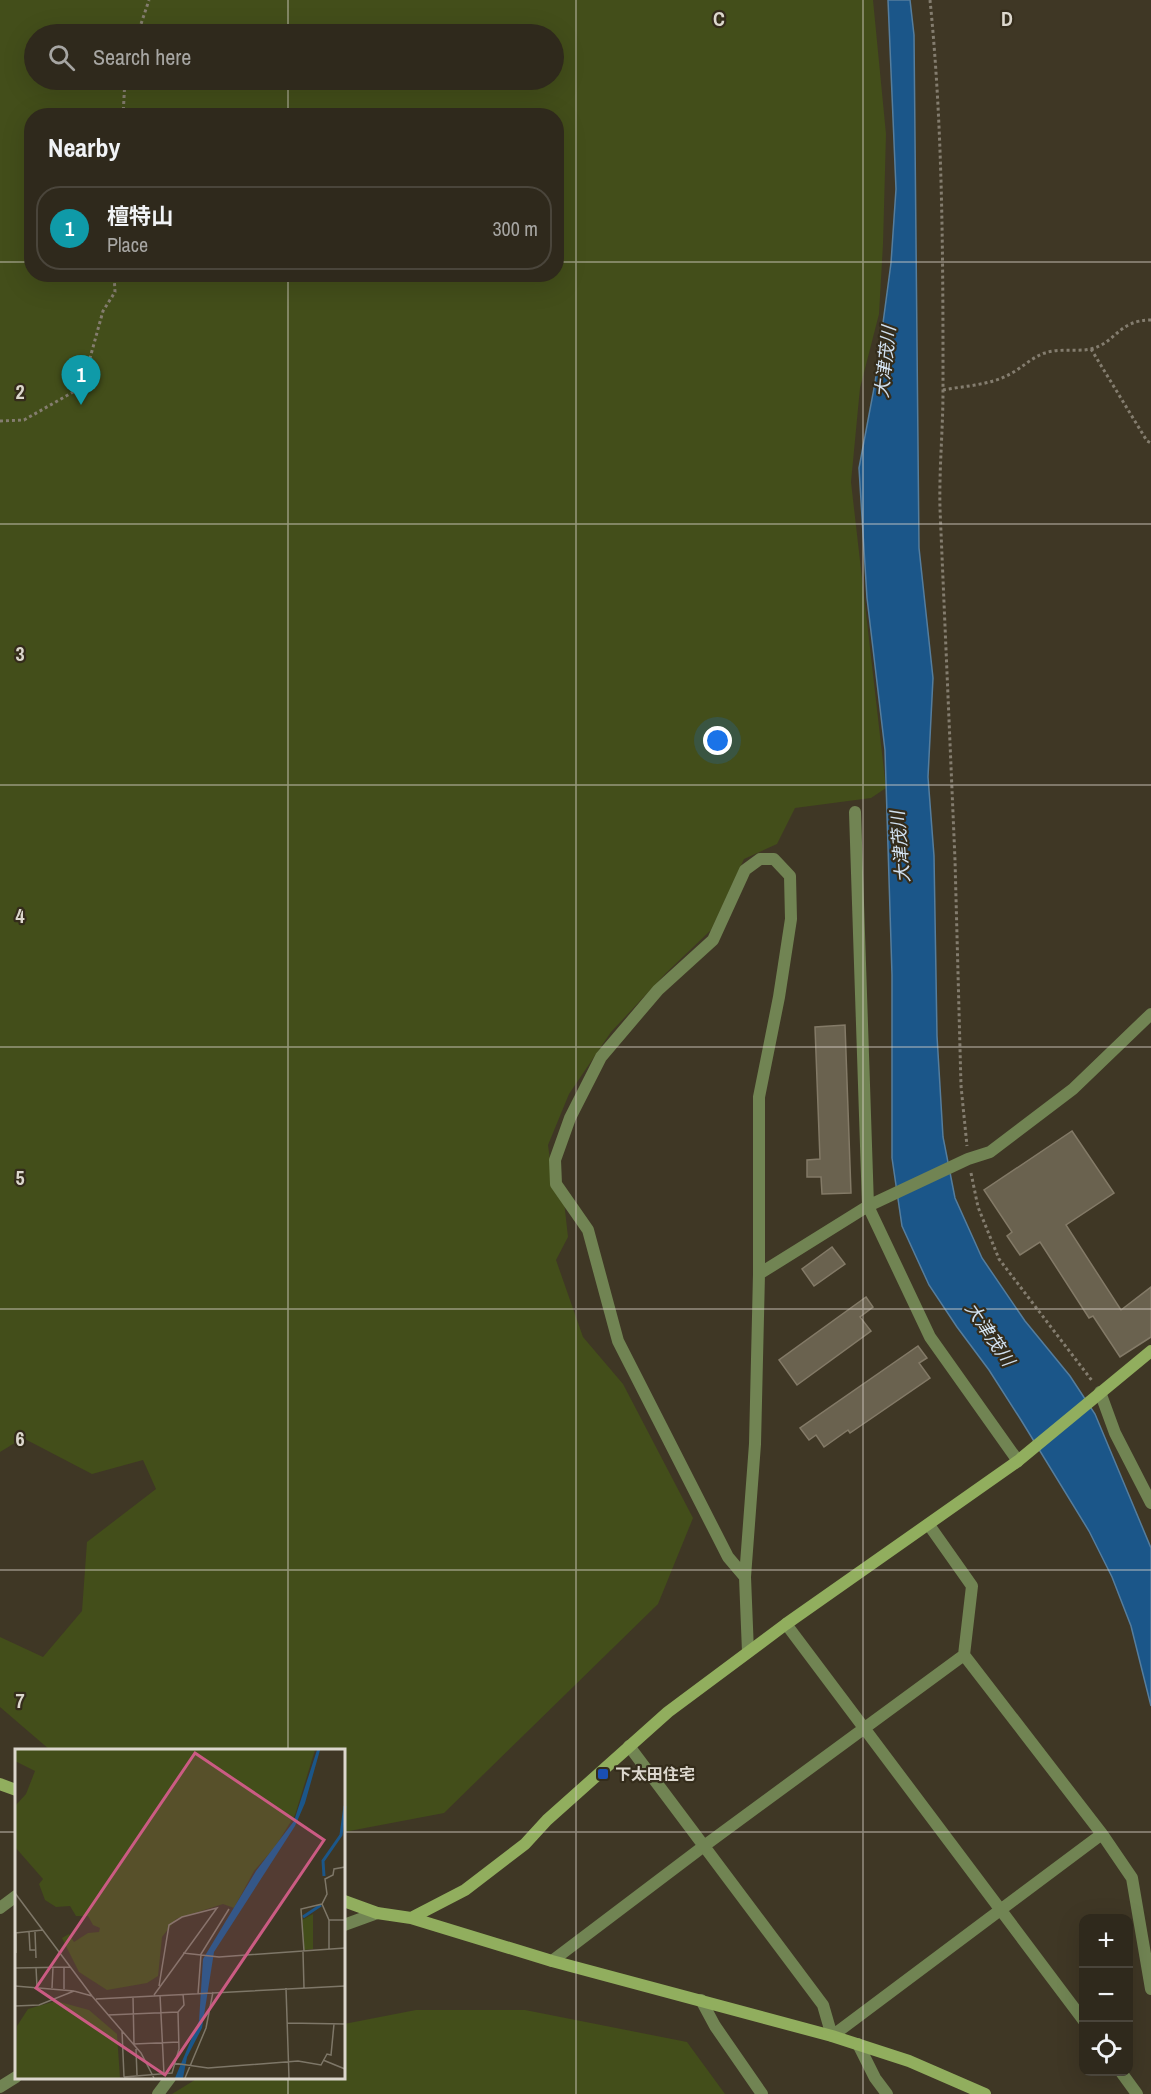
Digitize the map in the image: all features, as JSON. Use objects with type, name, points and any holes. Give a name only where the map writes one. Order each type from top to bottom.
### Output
[{"type":"street","points":[[855,812],[868,1206],[930,1337],[1018,1461]]},
{"type":"street","points":[[745,1577],[728,1557],[618,1341],[588,1230],[555,1184],[555,1160],[570,1118],[601,1057],[658,990],[713,939],[745,870],[760,859],[774,859],[790,876],[791,919],[779,997],[759,1097],[759,1274],[755,1444],[745,1577],[748,1652]]},
{"type":"street","points":[[759,1274],[868,1206],[969,1159],[990,1152],[1073,1089],[1151,1014]]},
{"type":"street","points":[[411,1918],[465,1890],[525,1844],[547,1820],[668,1712],[786,1623],[1018,1461],[1151,1351]]},
{"type":"street","points":[[1100,1392],[1115,1433],[1151,1503]]},
{"type":"street","points":[[929,1525],[972,1586],[964,1655],[1102,1834],[1131,1878],[1151,1988]]},
{"type":"street","points":[[786,1623],[1079,2016]]},
{"type":"street","points":[[552,1961],[964,1655]]},
{"type":"street","points":[[629,1746],[823,2005],[832,2036]]},
{"type":"street","points":[[0,1784],[15,1790]]},
{"type":"street","points":[[832,2036],[1102,1834]]},
{"type":"street","points":[[0,1908],[15,1899]]},
{"type":"street","points":[[345,1901],[378,1913],[411,1918],[552,1961],[832,2036],[909,2061],[985,2094]]},
{"type":"street","points":[[345,1924],[378,1913]]},
{"type":"street","points":[[701,2000],[715,2026],[762,2094]]},
{"type":"street","points":[[858,2044],[875,2078],[887,2094]]},
{"type":"street","points":[[1124,2076],[1137,2094]]},
{"type":"street","points":[[158,2094],[169,2079]]},
{"type":"street","points":[[1145,2094],[1151,2091]]},
{"type":"path","points":[[141,24],[149,0]]},
{"type":"path","points":[[930,0],[942,204],[943,390],[939,470],[940,509],[955,860],[961,1086],[969,1159],[978,1207],[999,1259],[1100,1392]]},
{"type":"path","points":[[123,108],[124,90]]},
{"type":"path","points":[[0,421],[24,420],[82,387],[103,311],[115,292],[114,282]]},
{"type":"path","points":[[943,390],[999,379],[1048,351],[1091,349],[1102,344],[1131,322],[1151,320]]},
{"type":"path","points":[[1091,349],[1147,441],[1151,443]]},
{"type":"green space","points":[[0,0],[873,0],[886,134],[883,244],[879,314],[860,388],[851,482],[886,788],[871,798],[795,808],[777,844],[744,859],[711,930],[666,973],[611,1032],[569,1094],[548,1145],[552,1175],[562,1183],[568,1237],[556,1260],[583,1337],[623,1384],[693,1518],[658,1604],[444,1813],[345,1832],[345,1749],[49,1749],[0,1707],[0,1637],[43,1657],[82,1611],[87,1542],[156,1489],[143,1460],[92,1474],[23,1438],[0,1452]]},
{"type":"green space","points":[[416,2010],[525,2010],[687,2042],[725,2094],[172,2094],[196,2079],[345,2079],[345,2024]]},
{"type":"water","name":"大津茂川","points":[[888,0],[910,0],[914,35],[919,548],[933,678],[928,777],[934,856],[937,1036],[943,1137],[955,1198],[982,1258],[1025,1321],[1070,1376],[1095,1414],[1151,1548],[1151,1706],[1131,1626],[1112,1577],[1089,1531],[989,1370],[929,1285],[902,1226],[892,1158],[892,975],[885,750],[867,598],[859,468],[875,383],[891,263],[896,189]]},
{"type":"building","points":[[845,1025],[851,1193],[822,1194],[821,1177],[807,1177],[807,1160],[820,1159],[815,1027]]},
{"type":"building","points":[[1072,1131],[1114,1193],[1066,1225],[1121,1310],[1151,1287],[1151,1337],[1120,1357],[1093,1316],[1089,1318],[1040,1242],[1020,1255],[1007,1236],[1012,1232],[984,1190]]},
{"type":"building","points":[[832,1247],[845,1264],[814,1286],[802,1269]]},
{"type":"building","points":[[866,1297],[873,1307],[860,1317],[871,1331],[797,1385],[779,1360]]},
{"type":"building","points":[[918,1346],[927,1358],[919,1363],[930,1378],[850,1433],[848,1430],[824,1447],[816,1435],[809,1440],[800,1428]]},
{"type":"place","name":"檀特山","points":[[81,405]]},
{"type":"place","name":"下太田住宅","points":[[603,1774]]}]
